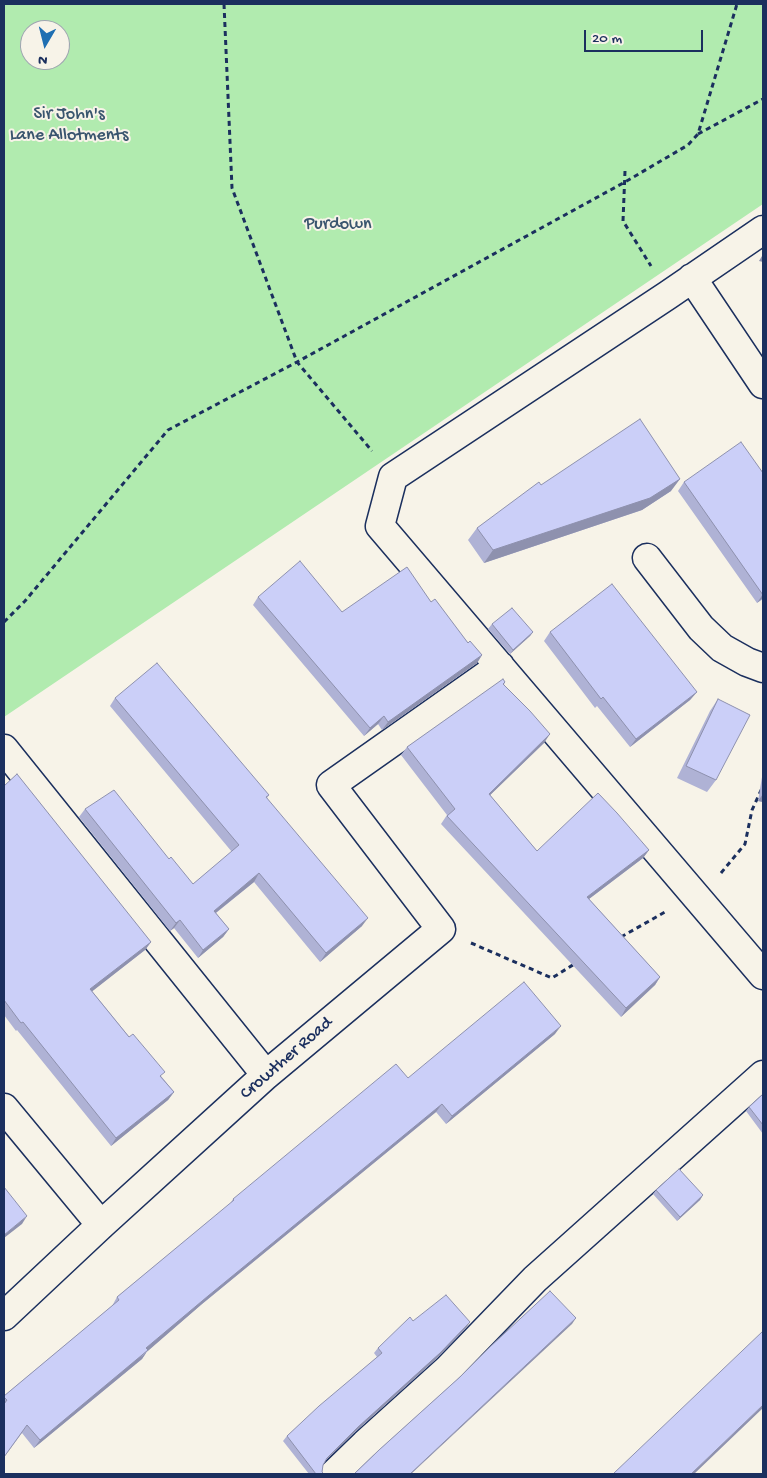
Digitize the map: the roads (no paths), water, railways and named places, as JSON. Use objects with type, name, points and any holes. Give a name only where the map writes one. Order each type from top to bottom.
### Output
[{"type":"street","points":[[763,230],[393,477],[380,526],[763,975]]},
{"type":"street","points":[[692,278],[763,384]]},
{"type":"street","points":[[648,558],[701,628],[722,648],[747,662],[763,668]]},
{"type":"street","name":"Crowther Road","points":[[4,1316],[266,1075],[441,929],[331,784],[500,666]]},
{"type":"street","points":[[4,749],[266,1075]]},
{"type":"street","points":[[334,1474],[447,1370],[535,1279],[763,1075]]},
{"type":"street","points":[[4,1108],[101,1225]]},
{"type":"park label","name":"Sir John's Lane Allotments","points":[[69,125]]},
{"type":"park label","name":"Purdown","points":[[338,225]]}]
